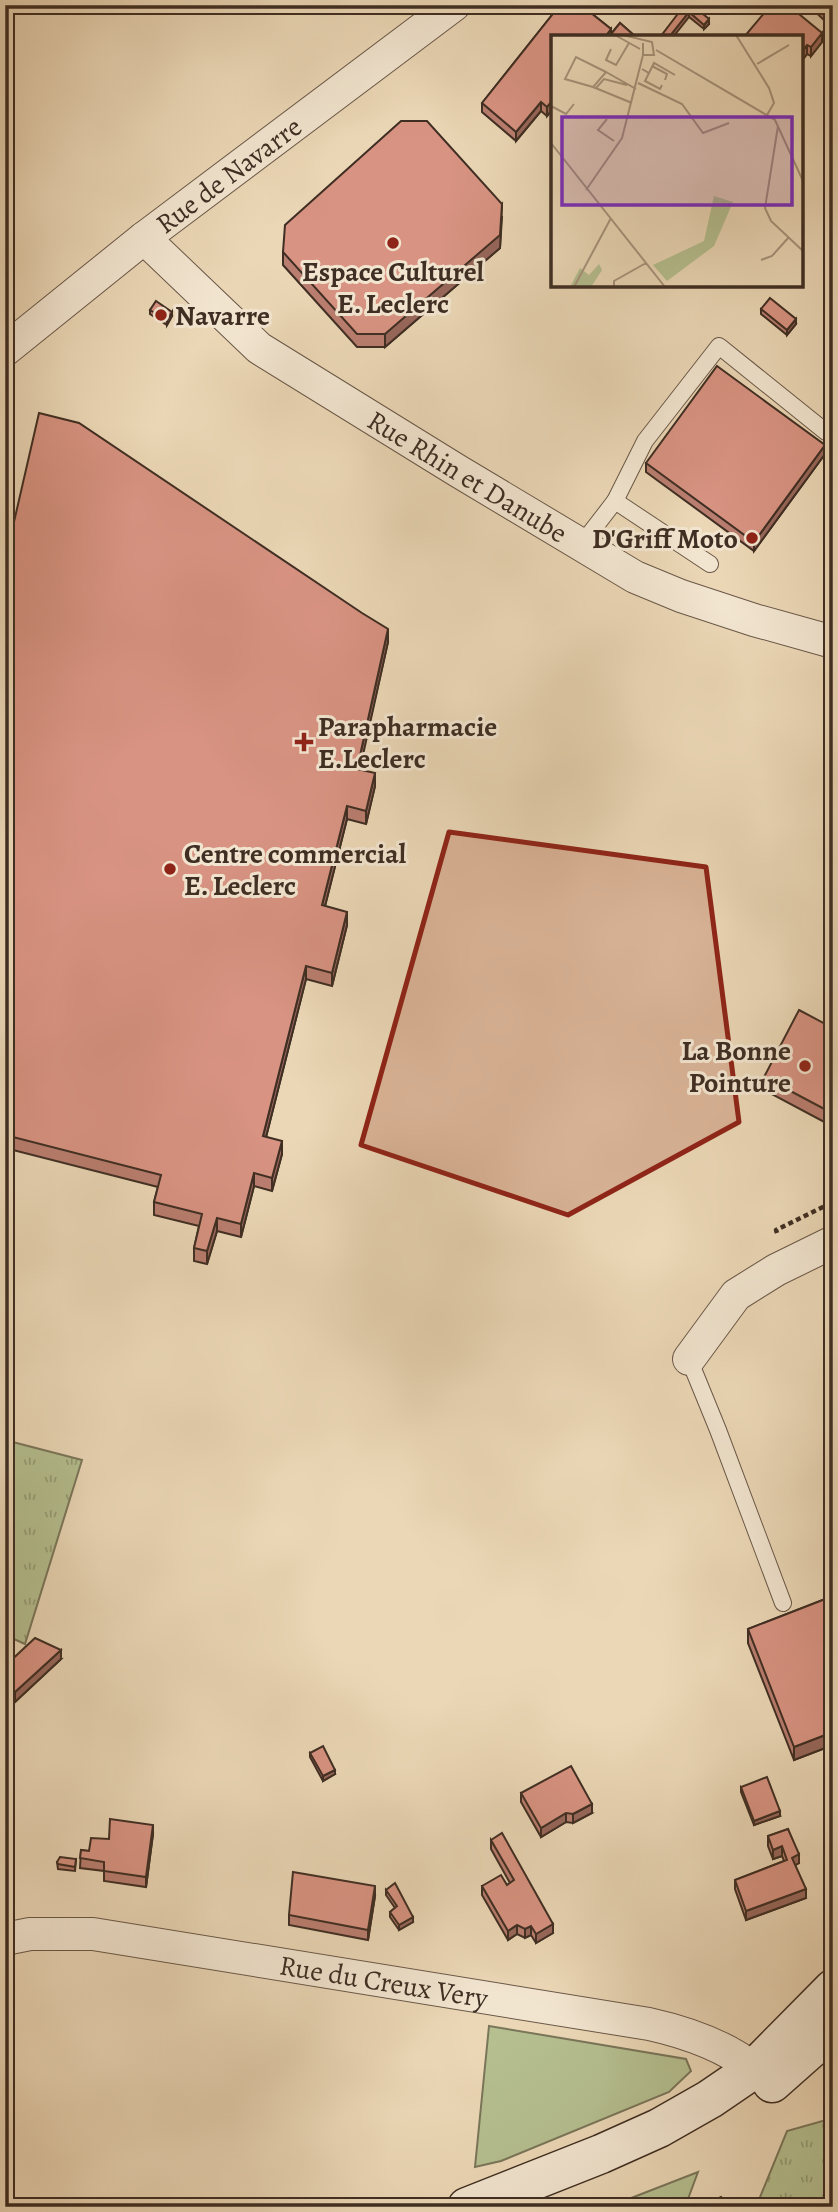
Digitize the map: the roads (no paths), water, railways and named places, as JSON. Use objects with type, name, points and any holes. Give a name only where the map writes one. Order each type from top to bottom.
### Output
[{"type":"main road","points":[[467,2207],[601,2154],[659,2128],[710,2099],[754,2069],[833,1989]]},
{"type":"main road","points":[[528,2207],[609,2175],[692,2136],[758,2096],[816,2044],[833,2025]]},
{"type":"street","name":"Rue de Navarre","points":[[5,350],[144,238],[454,5]]},
{"type":"street","name":"Rue Rhin et Danube","points":[[144,238],[259,348],[635,577],[681,596],[754,620],[833,642]]},
{"type":"street","points":[[689,1359],[736,1295],[776,1270],[833,1242]]},
{"type":"street","name":"Rue du Creux Very","points":[[5,1939],[30,1934],[93,1934],[649,2024],[677,2030],[738,2056],[754,2069]]},
{"type":"lane","points":[[581,545],[615,501],[645,441],[719,346],[825,432]]},
{"type":"lane","points":[[615,501],[710,564]]},
{"type":"lane","points":[[689,1359],[783,1603]]},
{"type":"place","name":"Espace Culturel E. Leclerc","points":[[393,243]]},
{"type":"place","name":"Navarre","points":[[161,315]]},
{"type":"place","name":"D'Griff Moto","points":[[752,538]]},
{"type":"place","name":"Parapharmacie E.Leclerc","points":[[304,742]]},
{"type":"place","name":"Centre commercial E. Leclerc","points":[[170,869]]},
{"type":"place","name":"La Bonne Pointure","points":[[805,1066]]}]
